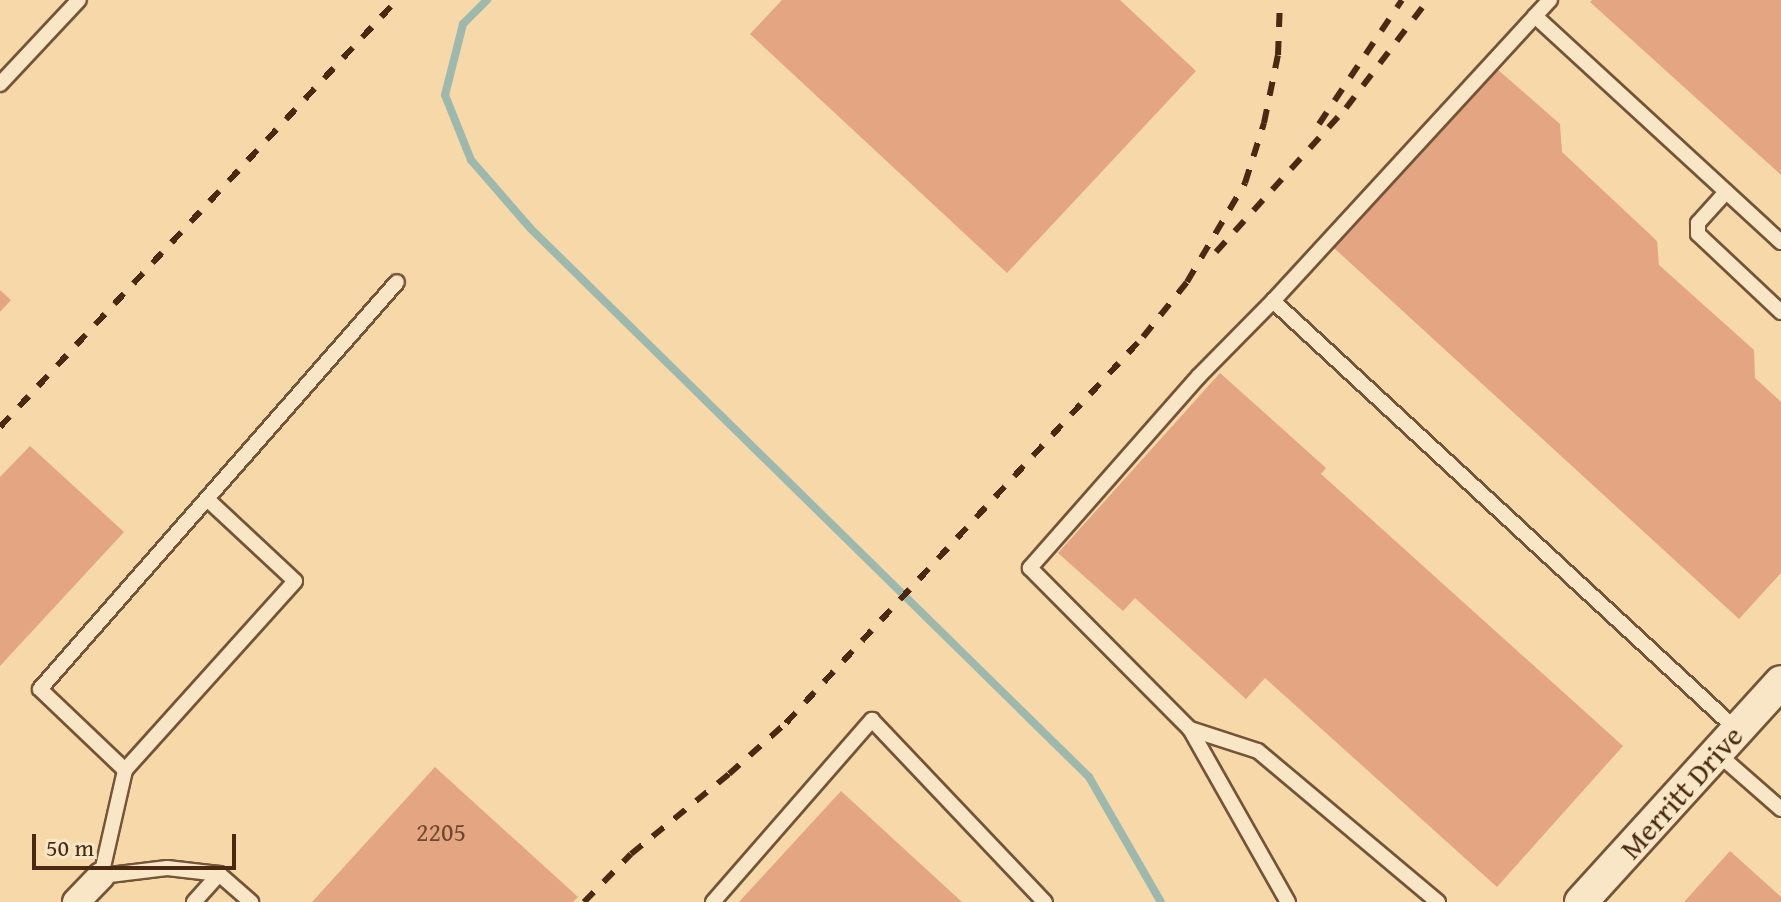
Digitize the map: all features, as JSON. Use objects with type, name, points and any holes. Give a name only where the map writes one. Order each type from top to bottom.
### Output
[{"type":"street","name":"Merritt Drive","points":[[1584,901],[1727,742],[1773,697]]},
{"type":"street","points":[[76,902],[101,876]]},
{"type":"lane","points":[[0,84],[79,0]]},
{"type":"lane","points":[[1288,902],[1190,729],[1030,568],[1199,376],[1273,301],[1550,0]]},
{"type":"lane","points":[[1535,16],[1781,242]]},
{"type":"lane","points":[[1726,192],[1698,223],[1698,234],[1781,312]]},
{"type":"lane","points":[[125,770],[40,689],[397,282]]},
{"type":"lane","points":[[1273,301],[1727,742],[1781,809]]},
{"type":"lane","points":[[207,499],[295,581],[125,770],[101,876],[167,868],[219,874],[251,902]]},
{"type":"lane","points":[[713,902],[872,720],[1045,902]]},
{"type":"lane","points":[[1190,729],[1258,751],[1438,902]]},
{"type":"lane","points":[[194,902],[219,874]]},
{"type":"building","points":[[782,0],[1120,0],[1196,71],[1007,273],[750,34]]},
{"type":"building","points":[[1781,0],[1781,175],[1590,2]]},
{"type":"building","points":[[1497,69],[1560,124],[1562,152],[1657,241],[1659,265],[1754,350],[1755,378],[1781,402],[1781,573],[1739,619],[1334,248]]},
{"type":"building","points":[[0,290],[11,300],[0,312]]},
{"type":"building","points":[[1220,373],[1326,468],[1321,474],[1623,746],[1497,887],[1265,678],[1246,699],[1135,598],[1123,611],[1058,553]]},
{"type":"building","points":[[30,446],[124,532],[0,666],[0,477]]},
{"type":"building","points":[[435,767],[578,897],[573,902],[312,902]]},
{"type":"building","points":[[841,791],[962,902],[739,902]]},
{"type":"building","points":[[1730,851],[1781,897],[1781,902],[1684,902]]},
{"type":"waterway","points":[[487,0],[463,24],[445,95],[471,160],[531,229],[1089,777],[1161,902]]},
{"type":"railway","points":[[0,427],[397,0]]},
{"type":"railway","points":[[584,902],[631,854],[786,723],[1143,337],[1187,282],[1245,183],[1264,123],[1278,55],[1280,0]]},
{"type":"railway","points":[[1319,124],[1402,0]]},
{"type":"railway","points":[[1216,252],[1346,108],[1428,0]]}]
